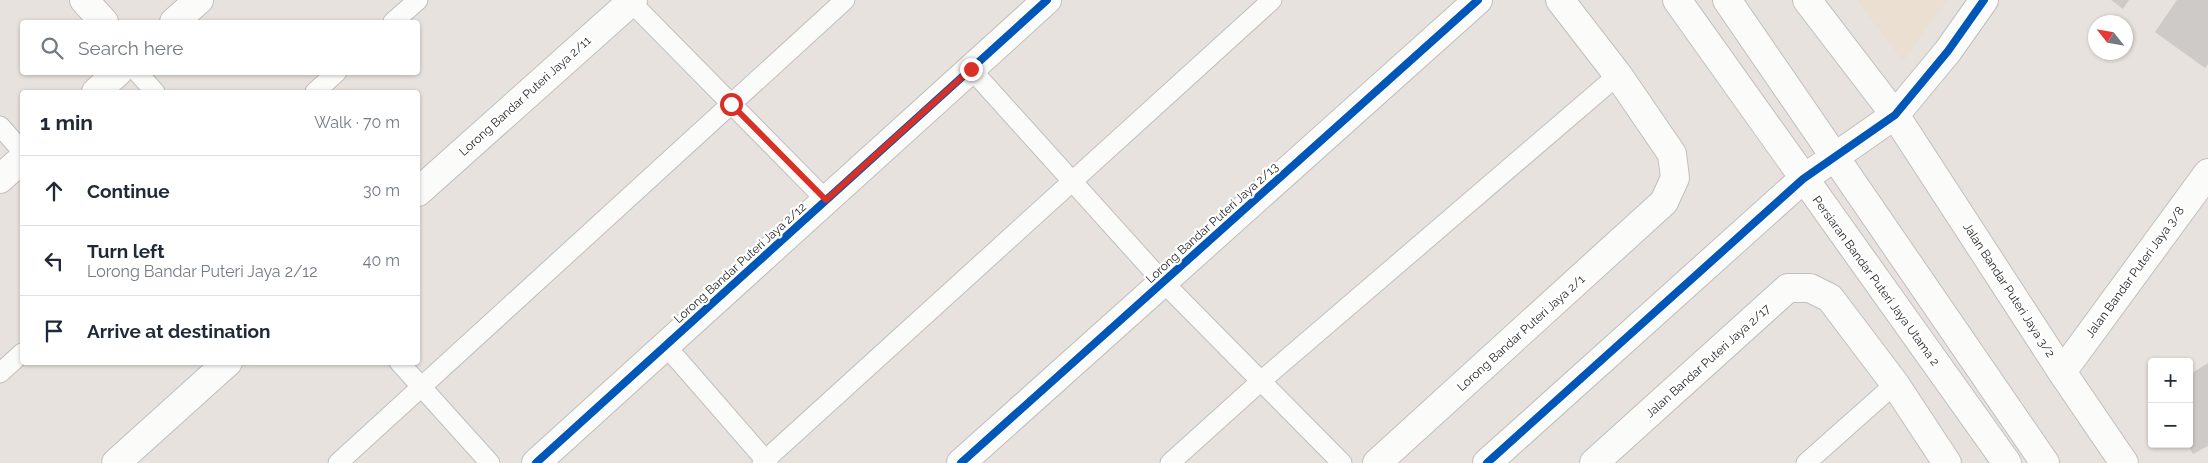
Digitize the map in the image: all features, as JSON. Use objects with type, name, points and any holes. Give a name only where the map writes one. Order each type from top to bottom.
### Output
[{"type":"street","points":[[84,0],[102,20]]},
{"type":"street","points":[[176,20],[199,0]]},
{"type":"street","name":"Lorong Bandar Puteri Jaya 2/12","points":[[536,463],[1048,0]]},
{"type":"street","name":"Lorong Bandar Puteri Jaya 2/13","points":[[961,463],[1478,0]]},
{"type":"street","points":[[1560,0],[1618,75]]},
{"type":"street","name":"Persiaran Bandar Puteri Jaya Utama 2","points":[[1676,0],[2007,463]]},
{"type":"street","points":[[1727,0],[1836,156],[2045,463]]},
{"type":"street","name":"Jalan Bandar Puteri Jaya 3/2","points":[[1807,0],[1895,114],[2062,372],[2124,463]]},
{"type":"street","points":[[1487,463],[1804,179],[1895,114],[1948,51],[1984,0]]},
{"type":"street","name":"Lorong Bandar Puteri Jaya 2/11","points":[[420,190],[631,1]]},
{"type":"street","points":[[98,90],[115,75]]},
{"type":"street","name":"Lorong Bandar Puteri Jaya 2/1","points":[[1377,463],[1664,202],[1675,178],[1672,154],[1618,75]]},
{"type":"street","points":[[0,179],[20,161]]},
{"type":"street","name":"Jalan Bandar Puteri Jaya 3/8","points":[[2062,372],[2208,173]]},
{"type":"street","name":"Jalan Bandar Puteri Jaya 2/17","points":[[1594,463],[1788,288],[1810,288],[1830,298],[1895,384]]},
{"type":"street","points":[[116,463],[225,365]]},
{"type":"street","points":[[1895,384],[1947,463]]},
{"type":"lane","points":[[395,20],[418,0]]},
{"type":"lane","points":[[338,463],[845,0]]},
{"type":"lane","points":[[666,346],[765,462],[1272,0]]},
{"type":"lane","points":[[631,1],[826,200]]},
{"type":"lane","points":[[971,69],[1163,282],[1342,463]]},
{"type":"lane","points":[[140,75],[153,90]]},
{"type":"lane","points":[[316,90],[334,75]]},
{"type":"lane","points":[[1170,463],[1261,381],[1618,75]]},
{"type":"lane","points":[[0,126],[20,149]]},
{"type":"lane","points":[[0,373],[20,355]]},
{"type":"lane","points":[[402,365],[490,463]]},
{"type":"lane","points":[[1806,463],[1895,384]]},
{"type":"shaded area","points":[[1857,0],[1947,0],[1903,61]]},
{"type":"building","points":[[2111,0],[2129,0],[2123,9]]},
{"type":"building","points":[[2177,0],[2208,0],[2208,64],[2205,68],[2155,32]]},
{"type":"building","points":[[2208,363],[2208,446],[2193,454],[2189,448],[2193,448],[2193,372]]},
{"type":"cycle path","points":[[536,463],[1047,0]]},
{"type":"cycle path","points":[[961,463],[1478,0]]},
{"type":"cycle path","points":[[1487,463],[1803,179],[1895,115],[1948,51],[1984,0]]},
{"type":"route","points":[[731,104],[826,200],[971,69]]}]
